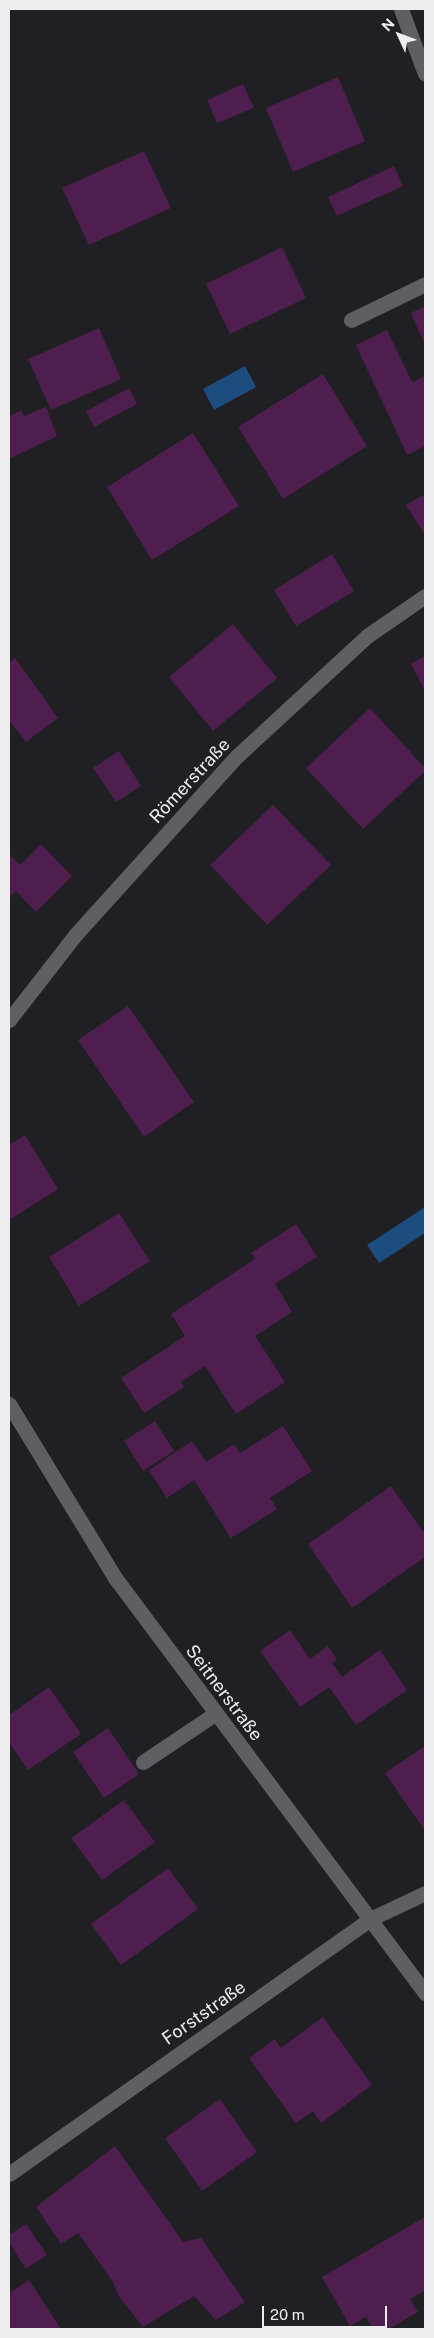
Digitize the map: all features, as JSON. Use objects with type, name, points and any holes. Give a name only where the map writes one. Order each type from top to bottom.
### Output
[{"type":"street","points":[[401,9],[425,74]]},
{"type":"street","points":[[351,320],[425,284]]},
{"type":"street","name":"Römerstraße","points":[[9,1020],[76,934],[237,756],[367,636],[425,596]]},
{"type":"street","name":"Seitnerstraße","points":[[9,1404],[116,1579],[425,1993]]},
{"type":"street","points":[[143,1762],[216,1713]]},
{"type":"street","name":"Forststraße","points":[[9,2174],[370,1919],[425,1893]]},
{"type":"water","points":[[245,366],[256,387],[214,410],[203,389]]},
{"type":"water","points":[[425,1207],[425,1233],[379,1263],[367,1245]]},
{"type":"building","points":[[338,77],[365,141],[293,172],[266,108]]},
{"type":"building","points":[[243,84],[254,108],[217,123],[207,100]]},
{"type":"building","points":[[144,151],[171,208],[89,245],[62,188]]},
{"type":"building","points":[[394,166],[403,186],[337,216],[328,197]]},
{"type":"building","points":[[282,247],[306,298],[230,334],[206,284]]},
{"type":"building","points":[[425,306],[425,345],[411,313]]},
{"type":"building","points":[[99,328],[121,379],[51,410],[28,359]]},
{"type":"building","points":[[387,330],[412,382],[425,376],[425,446],[407,455],[356,345]]},
{"type":"building","points":[[323,374],[367,446],[283,499],[238,427]]},
{"type":"building","points":[[129,388],[137,404],[94,427],[86,411]]},
{"type":"building","points":[[46,407],[57,436],[9,459],[9,417],[21,410],[24,416]]},
{"type":"building","points":[[193,433],[239,506],[152,560],[107,487]]},
{"type":"building","points":[[423,495],[425,498],[425,535],[406,505]]},
{"type":"building","points":[[332,554],[354,591],[296,626],[274,590]]},
{"type":"building","points":[[233,624],[277,678],[213,731],[169,677]]},
{"type":"building","points":[[425,656],[425,691],[411,664]]},
{"type":"building","points":[[15,658],[58,718],[26,742],[11,723],[9,725],[9,663]]},
{"type":"building","points":[[370,708],[425,768],[425,771],[363,829],[306,768]]},
{"type":"building","points":[[119,751],[141,786],[116,802],[93,768]]},
{"type":"building","points":[[273,805],[331,865],[267,925],[210,865]]},
{"type":"building","points":[[41,844],[72,876],[36,912],[16,891],[9,898],[9,854],[20,865]]},
{"type":"building","points":[[128,1006],[194,1102],[144,1137],[78,1040]]},
{"type":"building","points":[[25,1135],[58,1189],[9,1220],[9,1145]]},
{"type":"building","points":[[119,1213],[150,1261],[79,1306],[49,1257]]},
{"type":"building","points":[[296,1224],[317,1257],[275,1284],[292,1312],[255,1336],[285,1382],[236,1414],[205,1366],[181,1382],[184,1387],[144,1413],[121,1378],[185,1336],[171,1314],[255,1259],[251,1253]]},
{"type":"building","points":[[155,1421],[174,1451],[143,1471],[124,1441]]},
{"type":"building","points":[[283,1426],[312,1471],[270,1498],[277,1509],[231,1538],[194,1480],[167,1498],[149,1470],[192,1441],[206,1462],[234,1444],[240,1453]]},
{"type":"building","points":[[391,1486],[425,1534],[425,1557],[352,1608],[308,1544]]},
{"type":"building","points":[[290,1630],[310,1659],[328,1646],[337,1660],[332,1663],[342,1677],[380,1650],[407,1690],[356,1725],[329,1687],[300,1707],[260,1651]]},
{"type":"building","points":[[49,1687],[81,1734],[28,1770],[9,1742],[9,1715]]},
{"type":"building","points":[[108,1728],[139,1774],[104,1798],[73,1752]]},
{"type":"building","points":[[425,1746],[425,1831],[385,1773]]},
{"type":"building","points":[[124,1800],[155,1842],[102,1880],[71,1838]]},
{"type":"building","points":[[168,1868],[198,1909],[121,1965],[91,1924]]},
{"type":"building","points":[[323,2017],[372,2085],[321,2123],[313,2111],[296,2123],[249,2058],[275,2039],[281,2048]]},
{"type":"building","points":[[220,2099],[257,2152],[202,2191],[165,2138]]},
{"type":"building","points":[[115,2146],[183,2242],[201,2238],[245,2302],[216,2320],[194,2296],[143,2327],[118,2295],[113,2282],[78,2233],[61,2244],[36,2207]]},
{"type":"building","points":[[425,2217],[425,2291],[410,2299],[418,2312],[389,2329],[373,2329],[366,2317],[350,2326],[322,2277]]},
{"type":"building","points":[[26,2224],[47,2255],[26,2269],[9,2242],[9,2235]]},
{"type":"building","points":[[29,2280],[61,2329],[9,2329],[9,2293]]}]
